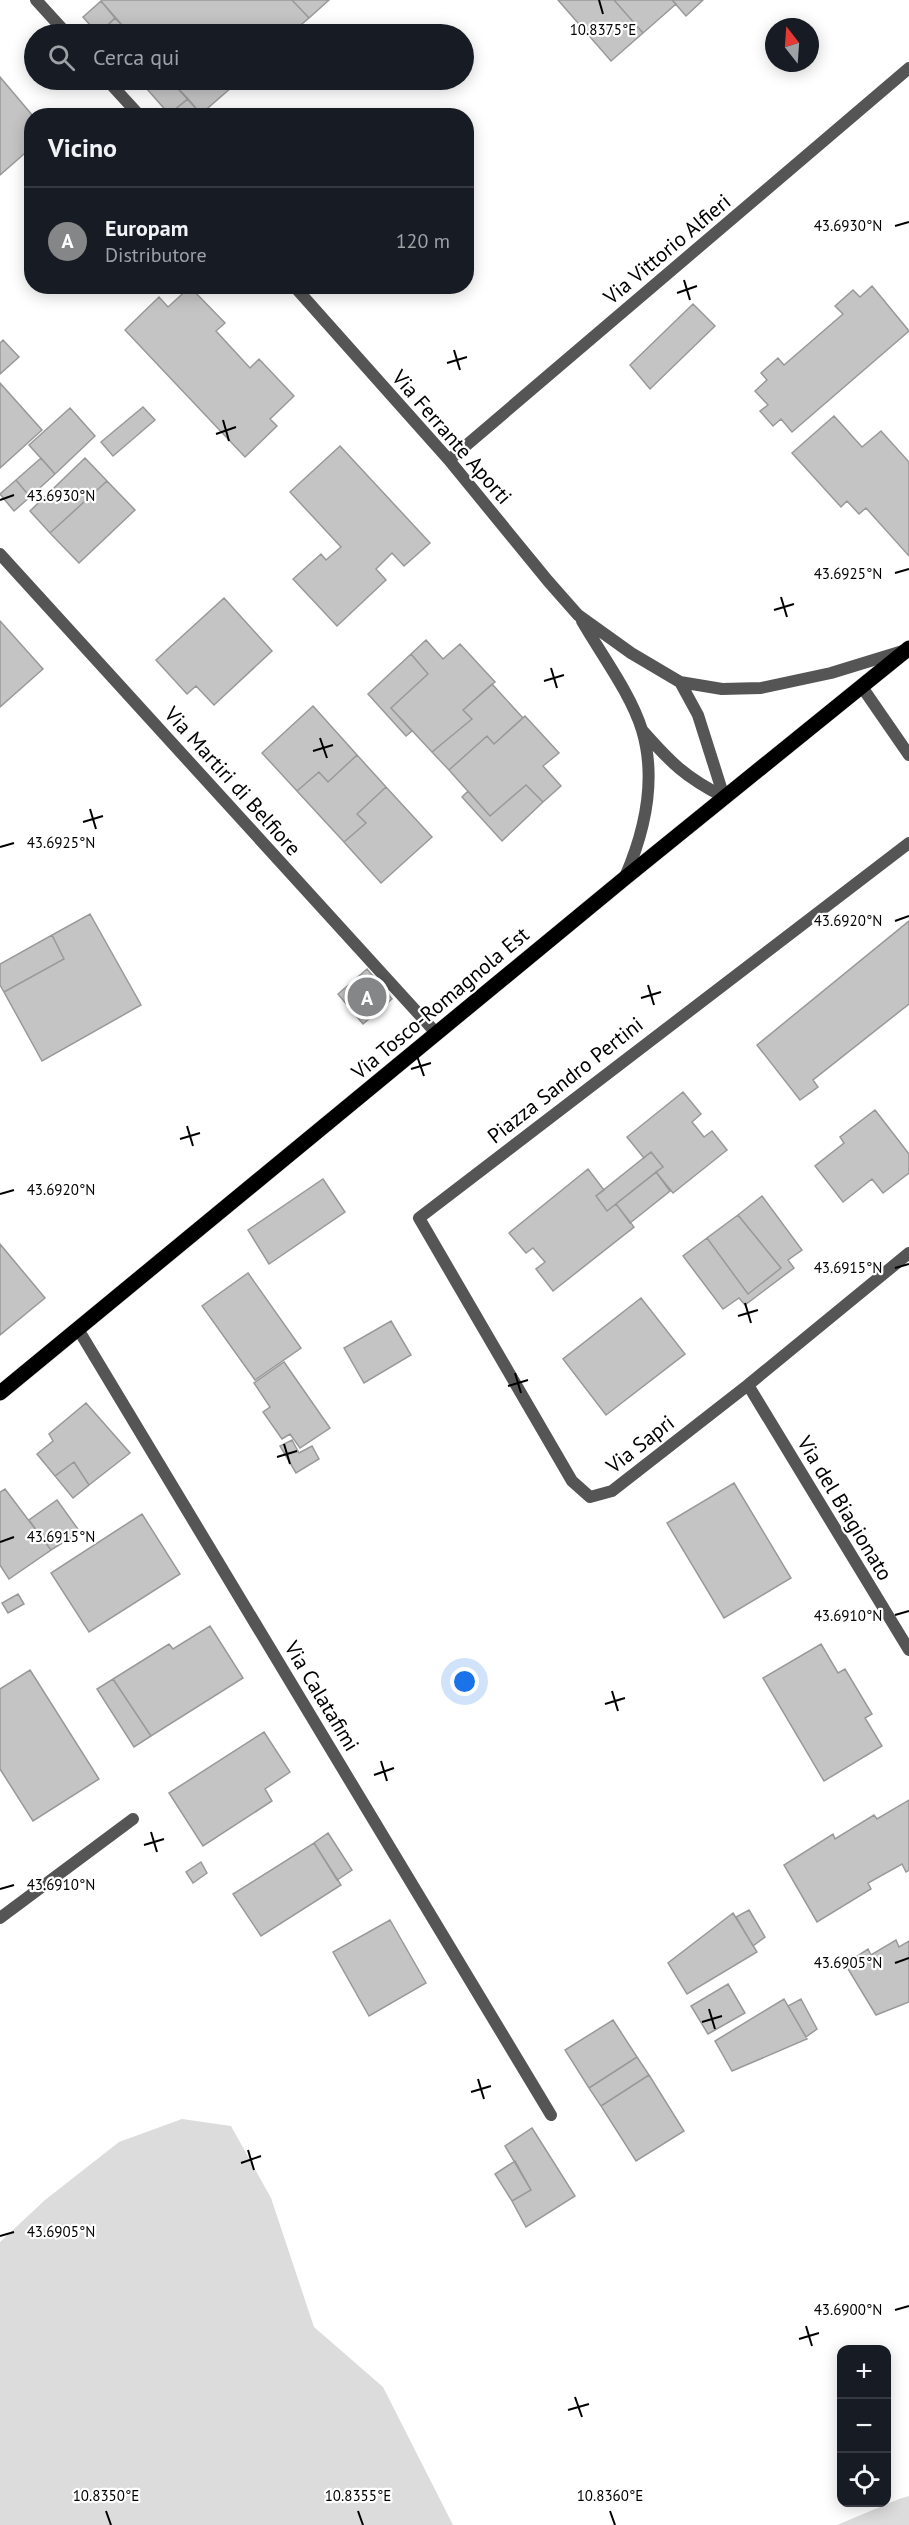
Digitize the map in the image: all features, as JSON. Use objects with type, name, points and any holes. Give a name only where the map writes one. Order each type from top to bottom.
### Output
[{"type":"main road","name":"Via Tosco-Romagnola Est","points":[[0,1393],[724,796],[908,649]]},
{"type":"street","points":[[36,0],[58,24]]},
{"type":"street","name":"Via Vittorio Alfieri","points":[[449,459],[909,68]]},
{"type":"street","points":[[116,90],[133,108]]},
{"type":"street","name":"Via Ferrante Aporti","points":[[301,294],[449,459],[548,581],[579,615]]},
{"type":"street","name":"Via Martiri di Belfiore","points":[[0,554],[437,1034]]},
{"type":"street","points":[[579,615],[607,638],[680,682],[722,689],[761,688],[831,673],[908,649]]},
{"type":"street","points":[[579,615],[633,708],[642,729],[649,769],[647,806],[639,846],[625,878]]},
{"type":"street","points":[[680,682],[698,715],[724,796]]},
{"type":"street","points":[[862,687],[909,755]]},
{"type":"street","points":[[642,729],[665,756],[690,779],[724,796]]},
{"type":"street","name":"Piazza Sandro Pertini","points":[[419,1218],[909,843]]},
{"type":"street","name":"Via Sapri","points":[[419,1218],[572,1481],[590,1497],[612,1491],[748,1385],[909,1252]]},
{"type":"street","name":"Via Calatafimi","points":[[78,1329],[551,2115]]},
{"type":"street","name":"Via del Biagionato","points":[[748,1385],[909,1650]]},
{"type":"street","points":[[0,1918],[133,1819]]},
{"type":"shaded area","points":[[182,2119],[231,2126],[271,2198],[314,2327],[383,2387],[453,2525],[0,2525],[0,2242],[45,2200],[119,2142]]},
{"type":"shaded area","points":[[909,2496],[909,2525],[837,2525],[880,2507],[891,2507],[891,2502]]},
{"type":"building","points":[[292,0],[309,18],[302,24],[121,24],[101,1]]},
{"type":"building","points":[[292,0],[329,0],[309,18]]},
{"type":"building","points":[[558,0],[614,0],[643,33],[611,61]]},
{"type":"building","points":[[614,0],[672,0],[676,4],[643,33]]},
{"type":"building","points":[[672,0],[703,0],[686,16]]},
{"type":"building","points":[[101,1],[115,18],[109,24],[89,24],[83,17]]},
{"type":"building","points":[[115,18],[121,24],[109,24]]},
{"type":"building","points":[[0,77],[26,108],[24,108],[24,154],[0,175]]},
{"type":"building","points":[[148,90],[179,90],[188,99],[177,108],[164,108]]},
{"type":"building","points":[[179,90],[229,90],[208,108],[196,108]]},
{"type":"building","points":[[188,99],[196,108],[177,108]]},
{"type":"building","points":[[872,286],[909,331],[792,432],[781,419],[773,426],[760,411],[768,405],[755,391],[767,380],[761,373],[778,358],[784,365],[843,314],[835,306],[853,290],[860,297]]},
{"type":"building","points":[[182,294],[197,294],[225,323],[216,331],[250,368],[259,359],[294,396],[270,419],[277,426],[245,457],[125,330],[159,297],[168,307]]},
{"type":"building","points":[[693,304],[715,326],[650,389],[630,365]]},
{"type":"building","points":[[3,340],[19,357],[0,374],[0,343]]},
{"type":"building","points":[[0,383],[42,430],[0,468]]},
{"type":"building","points":[[143,407],[155,420],[113,456],[101,442]]},
{"type":"building","points":[[70,408],[95,436],[55,474],[29,445]]},
{"type":"building","points":[[834,416],[862,447],[881,431],[909,462],[909,556],[866,508],[859,514],[847,501],[841,507],[792,453]]},
{"type":"building","points":[[340,446],[430,543],[404,566],[392,553],[376,569],[386,580],[337,626],[293,579],[321,554],[326,560],[341,547],[290,492]]},
{"type":"building","points":[[41,458],[55,474],[30,497],[16,480]]},
{"type":"building","points":[[85,458],[107,481],[50,533],[30,511]]},
{"type":"building","points":[[16,480],[30,497],[14,511],[0,494]]},
{"type":"building","points":[[107,481],[135,510],[79,563],[50,533]]},
{"type":"building","points":[[224,598],[272,651],[214,705],[196,686],[187,694],[156,660]]},
{"type":"building","points":[[0,621],[43,669],[0,707]]},
{"type":"building","points":[[426,640],[443,659],[460,644],[495,682],[463,710],[472,719],[432,752],[391,708],[428,674],[411,654]]},
{"type":"building","points":[[411,654],[428,674],[391,708],[412,731],[406,736],[368,694]]},
{"type":"building","points":[[492,684],[523,718],[494,744],[487,736],[449,770],[432,752],[472,719],[463,710]]},
{"type":"building","points":[[313,706],[357,755],[328,782],[319,772],[297,791],[262,753]]},
{"type":"building","points":[[525,716],[559,753],[543,766],[561,786],[543,802],[526,785],[490,816],[449,770],[487,736],[494,744]]},
{"type":"building","points":[[357,755],[386,787],[357,814],[366,823],[344,842],[297,791],[319,772],[328,782]]},
{"type":"building","points":[[526,785],[543,802],[502,841],[462,797],[468,791],[490,816]]},
{"type":"building","points":[[386,787],[432,837],[381,883],[344,842],[366,823],[357,814]]},
{"type":"building","points":[[90,914],[141,1005],[42,1061],[4,992],[64,959],[52,935]]},
{"type":"building","points":[[909,921],[909,1004],[813,1080],[818,1087],[800,1100],[757,1045]]},
{"type":"building","points":[[52,935],[64,959],[4,992],[0,985],[0,964]]},
{"type":"building","points":[[367,969],[392,999],[363,1024],[338,994]]},
{"type":"building","points":[[683,1092],[701,1114],[692,1122],[704,1137],[712,1131],[727,1150],[673,1193],[656,1172],[663,1167],[651,1152],[644,1158],[627,1137]]},
{"type":"building","points":[[875,1110],[909,1154],[909,1173],[883,1193],[872,1179],[843,1202],[815,1166],[844,1143],[840,1137]]},
{"type":"building","points":[[651,1152],[663,1167],[607,1211],[596,1196]]},
{"type":"building","points":[[588,1169],[604,1190],[596,1196],[607,1211],[616,1204],[634,1227],[553,1291],[536,1269],[545,1262],[533,1248],[526,1253],[509,1233]]},
{"type":"building","points":[[656,1172],[670,1191],[630,1223],[616,1204]]},
{"type":"building","points":[[323,1179],[345,1212],[269,1264],[248,1230]]},
{"type":"building","points":[[762,1196],[802,1250],[788,1260],[794,1268],[745,1305],[739,1298],[723,1309],[683,1256],[707,1238],[748,1294],[781,1268],[738,1215]]},
{"type":"building","points":[[738,1215],[781,1268],[748,1294],[707,1238]]},
{"type":"building","points":[[0,1244],[45,1298],[0,1335]]},
{"type":"building","points":[[248,1273],[301,1348],[255,1380],[202,1306]]},
{"type":"building","points":[[641,1298],[685,1354],[606,1415],[563,1359]]},
{"type":"building","points":[[391,1321],[411,1355],[364,1383],[344,1348]]},
{"type":"building","points":[[284,1362],[330,1428],[300,1448],[290,1434],[282,1439],[263,1412],[270,1407],[254,1383]]},
{"type":"building","points":[[86,1403],[130,1453],[89,1485],[74,1462],[55,1476],[37,1454],[53,1441],[49,1434]]},
{"type":"building","points":[[292,1440],[299,1453],[312,1446],[319,1459],[296,1473],[280,1446]]},
{"type":"building","points":[[74,1462],[89,1485],[73,1498],[55,1476]]},
{"type":"building","points":[[734,1483],[791,1578],[724,1618],[667,1523]]},
{"type":"building","points":[[5,1489],[51,1550],[9,1579],[0,1565],[0,1492]]},
{"type":"building","points":[[57,1500],[80,1532],[51,1550],[29,1520]]},
{"type":"building","points":[[142,1514],[180,1574],[89,1632],[51,1573]]},
{"type":"building","points":[[18,1594],[24,1604],[8,1613],[2,1603]]},
{"type":"building","points":[[210,1626],[243,1678],[151,1736],[113,1679],[169,1644],[173,1649]]},
{"type":"building","points":[[821,1644],[838,1673],[845,1669],[872,1714],[865,1718],[882,1746],[824,1781],[763,1678]]},
{"type":"building","points":[[30,1670],[99,1779],[33,1821],[0,1769],[0,1689]]},
{"type":"building","points":[[113,1679],[151,1736],[134,1747],[97,1689]]},
{"type":"building","points":[[264,1732],[290,1772],[265,1789],[272,1801],[203,1846],[169,1793]]},
{"type":"building","points":[[909,1800],[909,1870],[906,1872],[902,1864],[868,1883],[871,1889],[817,1922],[784,1865],[833,1834],[835,1839],[874,1815],[877,1819]]},
{"type":"building","points":[[328,1833],[352,1870],[337,1880],[314,1843]]},
{"type":"building","points":[[314,1843],[341,1885],[261,1936],[233,1894]]},
{"type":"building","points":[[201,1862],[207,1873],[193,1883],[186,1872]]},
{"type":"building","points":[[749,1910],[765,1937],[753,1946],[736,1917]]},
{"type":"building","points":[[733,1913],[757,1952],[687,1994],[668,1963]]},
{"type":"building","points":[[390,1920],[426,1983],[369,2016],[333,1952]]},
{"type":"building","points":[[896,1940],[899,1947],[909,1941],[909,2002],[876,2015],[845,1964],[868,1949],[871,1955]]},
{"type":"building","points":[[728,1984],[745,2013],[708,2034],[691,2006]]},
{"type":"building","points":[[784,1999],[807,2039],[732,2071],[715,2041]]},
{"type":"building","points":[[801,1999],[817,2029],[806,2037],[788,2006]]},
{"type":"building","points":[[613,2020],[637,2057],[589,2088],[565,2050]]},
{"type":"building","points":[[637,2057],[649,2075],[601,2106],[589,2088]]},
{"type":"building","points":[[649,2075],[684,2131],[636,2161],[601,2106]]},
{"type":"building","points":[[532,2128],[575,2196],[526,2227],[512,2201],[531,2190],[505,2146]]},
{"type":"building","points":[[515,2161],[531,2190],[512,2201],[495,2174]]},
{"type":"place","name":"Europam","points":[[367,997]]}]
